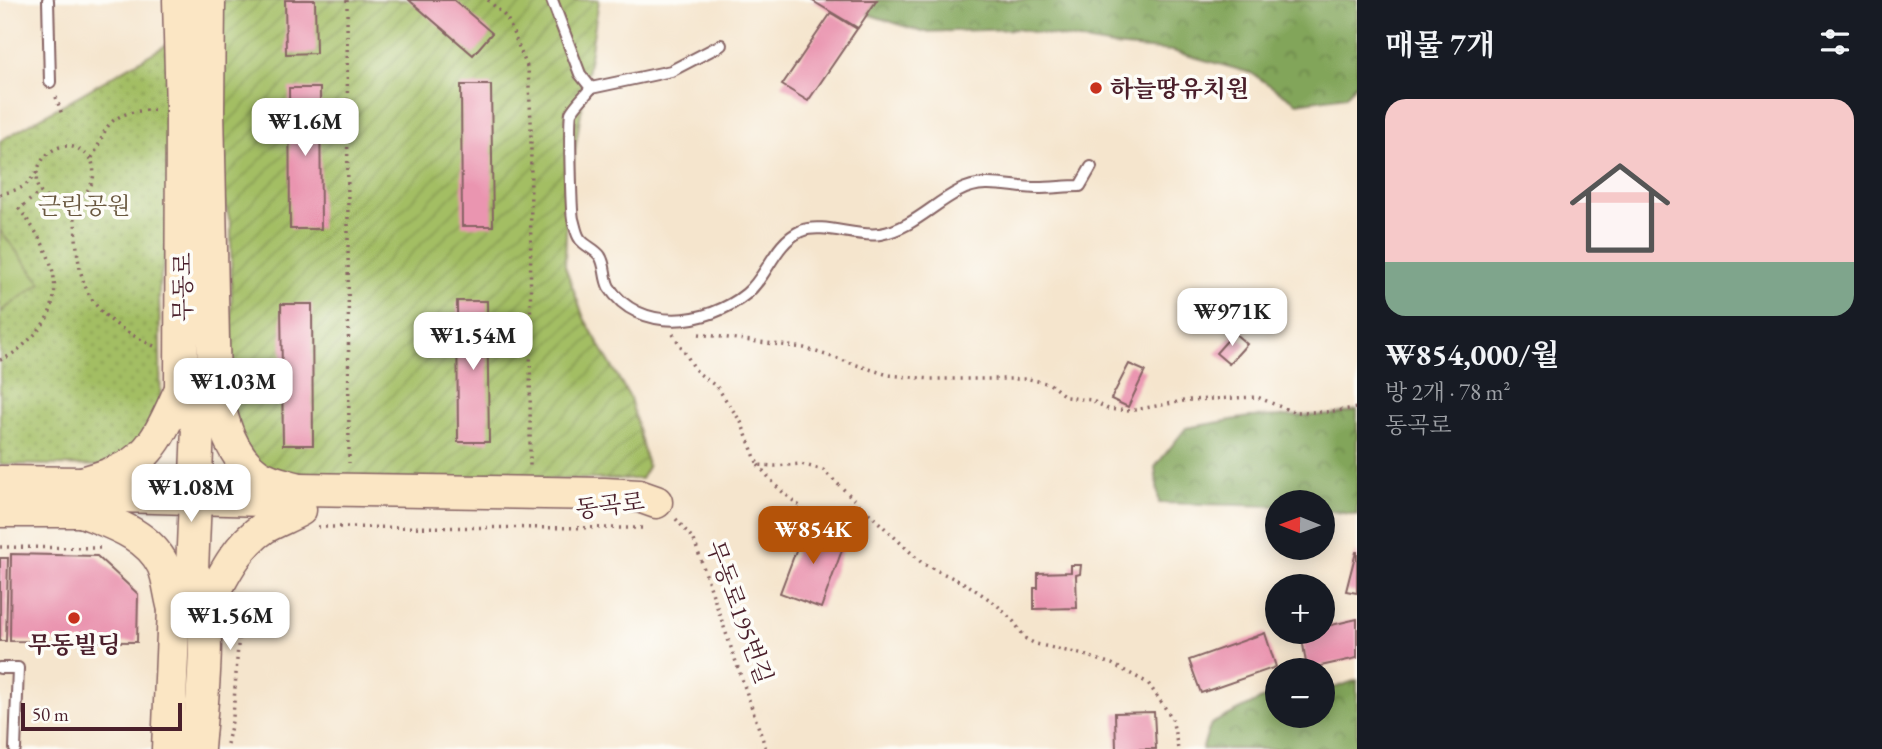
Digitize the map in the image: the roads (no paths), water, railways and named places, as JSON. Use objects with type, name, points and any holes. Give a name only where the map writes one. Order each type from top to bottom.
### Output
[{"type":"main road","name":"무동로","points":[[179,0],[183,109],[181,389],[198,427],[192,570],[198,579],[205,611],[198,749]]},
{"type":"main road","name":"무동로","points":[[209,0],[208,110],[214,387]]},
{"type":"main road","points":[[198,427],[206,415],[214,387]]},
{"type":"main road","points":[[205,611],[232,559],[265,527],[305,509],[258,475],[242,459],[225,432],[214,387]]},
{"type":"main road","points":[[0,511],[82,497],[138,459],[153,444],[181,389]]},
{"type":"main road","points":[[0,482],[82,497],[147,544],[163,565],[174,610]]},
{"type":"main road","name":"동곡로","points":[[82,497],[110,490],[117,496],[265,500],[305,509],[603,510],[639,507],[655,515],[639,496],[529,492],[305,509]]},
{"type":"main road","name":"무동로","points":[[168,749],[176,595],[192,570]]},
{"type":"lane","points":[[48,0],[50,82]]},
{"type":"lane","points":[[552,0],[580,74],[591,88]]},
{"type":"lane","points":[[721,45],[671,71],[591,88],[570,114],[570,210],[579,238],[600,257],[608,286],[628,307],[664,321],[687,320],[744,296],[757,284],[784,243],[801,231],[814,228],[881,234],[920,216],[961,190],[998,183],[1035,188],[1080,186],[1091,167]]},
{"type":"lane","points":[[0,668],[18,668],[15,749]]},
{"type":"place","name":"하늘땅유치원","points":[[1096,88]]},
{"type":"place","name":"무동빌딩","points":[[74,618]]},
{"type":"park label","name":"근린공원","points":[[84,205]]}]
